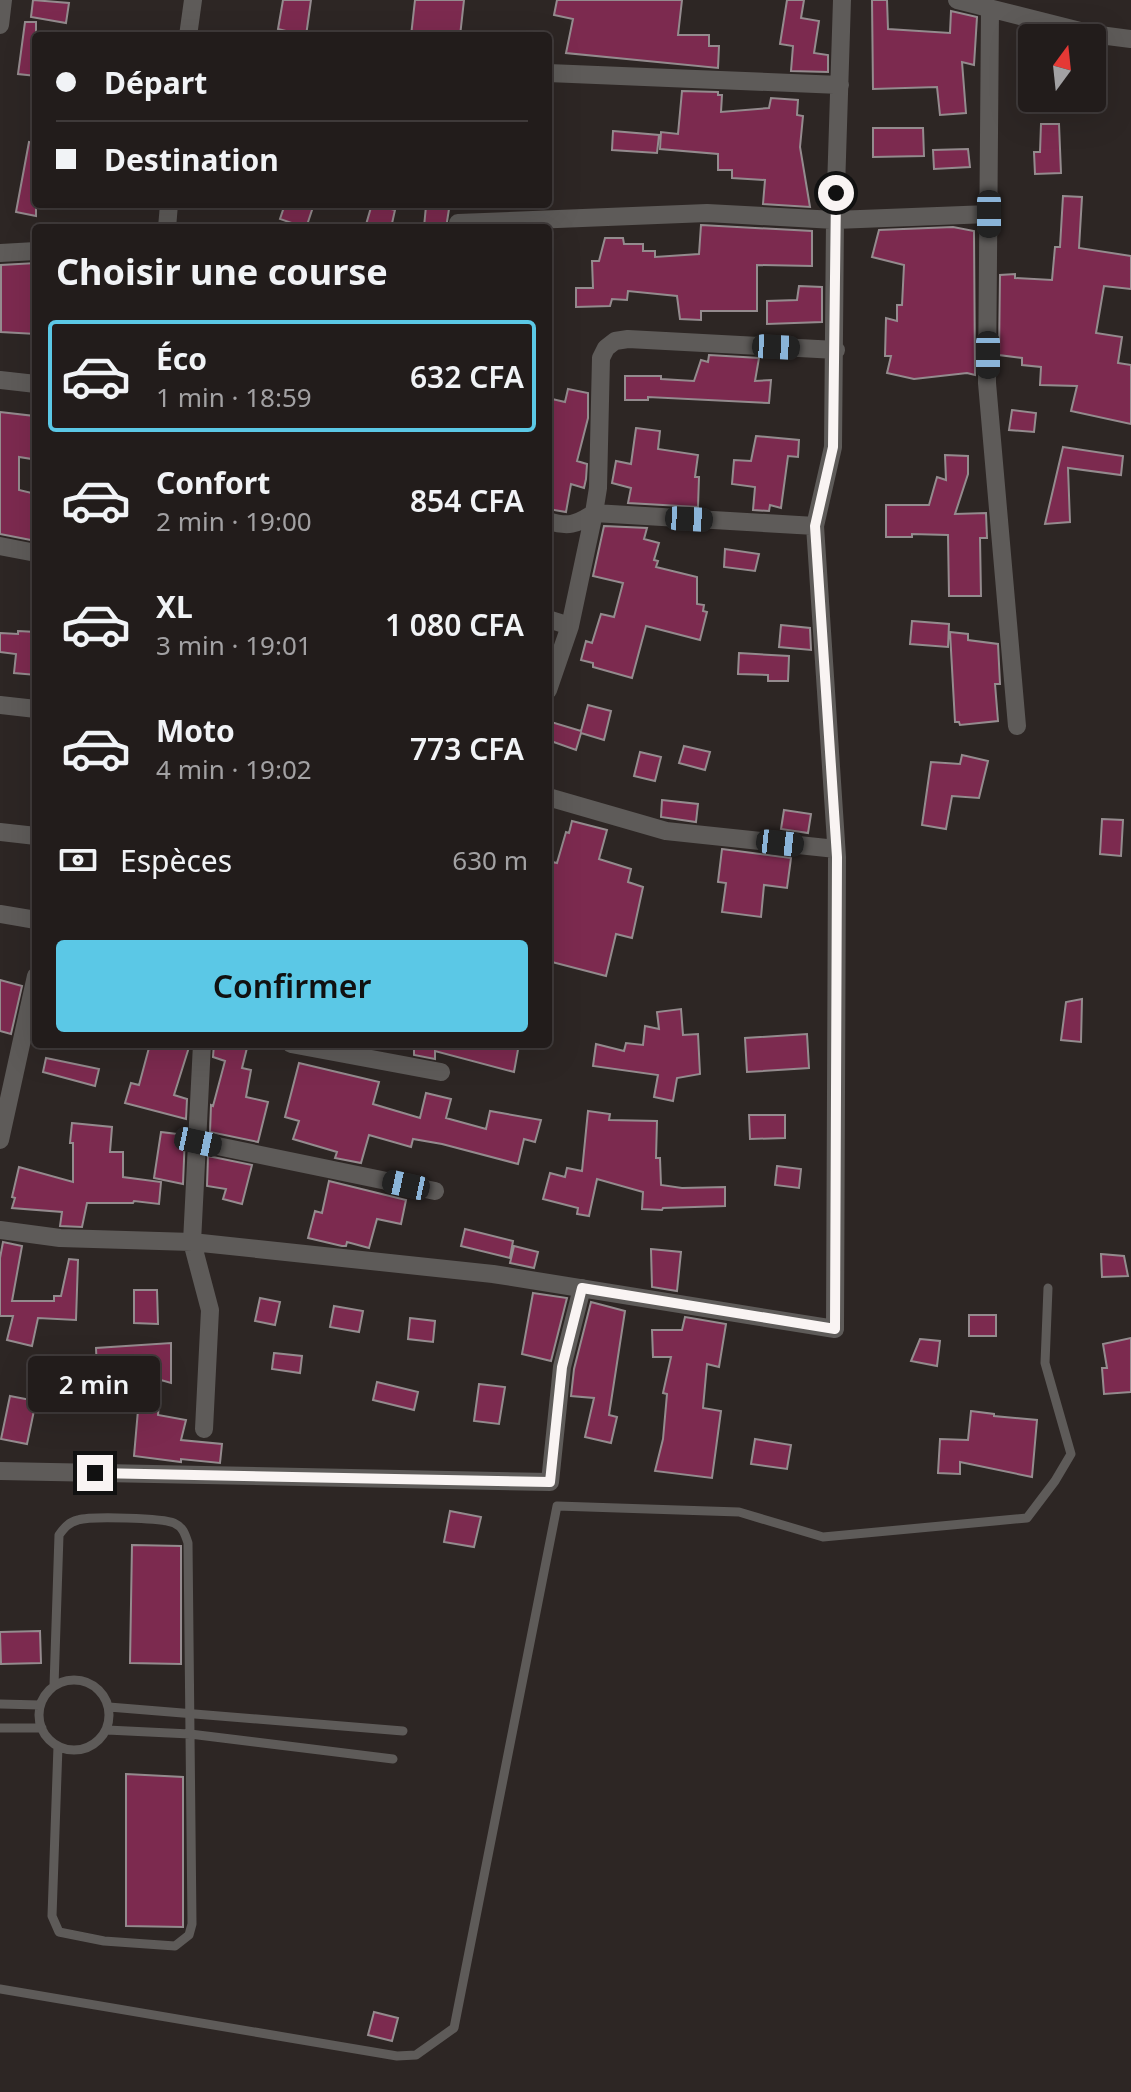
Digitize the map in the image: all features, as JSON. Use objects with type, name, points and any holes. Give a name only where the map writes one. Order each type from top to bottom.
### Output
[{"type":"street","points":[[0,25],[3,0]]},
{"type":"street","points":[[189,32],[193,0]]},
{"type":"street","points":[[0,1230],[60,1238],[192,1242],[493,1274],[835,1329],[836,849],[815,526],[833,447],[835,220],[842,0]]},
{"type":"street","points":[[957,0],[1092,34],[1131,39]]},
{"type":"street","points":[[990,10],[987,383],[1017,726]]},
{"type":"street","points":[[552,73],[840,85]]},
{"type":"street","points":[[496,224],[707,213],[835,220],[989,214]]},
{"type":"street","points":[[0,253],[32,251]]},
{"type":"street","points":[[552,678],[570,626],[594,513],[598,488],[599,372],[606,348],[615,341],[628,339],[836,350]]},
{"type":"street","points":[[0,380],[32,384]]},
{"type":"street","points":[[552,522],[566,526],[577,524],[594,513],[815,526]]},
{"type":"street","points":[[0,546],[32,552]]},
{"type":"street","points":[[552,620],[570,626]]},
{"type":"street","points":[[0,705],[32,709]]},
{"type":"street","points":[[552,798],[666,831],[836,849]]},
{"type":"street","points":[[0,832],[32,836]]},
{"type":"street","points":[[0,914],[32,919]]},
{"type":"street","points":[[0,1140],[32,1005]]},
{"type":"street","points":[[0,1045],[20,1048]]},
{"type":"street","points":[[202,1048],[192,1242],[210,1310],[204,1429]]},
{"type":"street","points":[[312,1048],[441,1072]]},
{"type":"street","points":[[198,1142],[435,1191]]},
{"type":"street","points":[[0,1471],[550,1482],[562,1367],[582,1288]]},
{"type":"lane","points":[[0,1989],[397,2056],[416,2055],[454,2028],[557,1506],[739,1512],[823,1537],[1027,1518],[1071,1454],[1045,1363],[1048,1288]]},
{"type":"lane","points":[[54,1686],[59,1535],[65,1527],[75,1520],[92,1518],[171,1521],[183,1529],[188,1543],[192,1924],[189,1935],[175,1946],[104,1941],[59,1932],[52,1916],[58,1746]]},
{"type":"lane","points":[[65,1681],[88,1682],[105,1697],[109,1707],[107,1730],[91,1746],[80,1750],[58,1746],[42,1728],[40,1705],[54,1686],[65,1681]]},
{"type":"lane","points":[[0,1704],[40,1705]]},
{"type":"lane","points":[[109,1707],[403,1731]]},
{"type":"lane","points":[[0,1728],[42,1728]]},
{"type":"lane","points":[[107,1730],[190,1734],[393,1759]]},
{"type":"building","points":[[33,0],[69,3],[66,23],[31,17]]},
{"type":"building","points":[[283,0],[311,0],[307,32],[278,29]]},
{"type":"building","points":[[415,0],[464,0],[460,32],[411,32]]},
{"type":"building","points":[[557,0],[682,0],[678,35],[709,35],[709,46],[719,46],[718,68],[566,53],[573,19],[554,15]]},
{"type":"building","points":[[787,0],[804,0],[801,18],[819,21],[814,53],[828,55],[828,72],[791,71],[793,46],[780,44]]},
{"type":"building","points":[[872,0],[887,0],[888,29],[950,33],[951,11],[977,17],[974,65],[962,62],[966,113],[940,115],[937,87],[873,89]]},
{"type":"building","points":[[25,22],[36,22],[36,32],[32,32],[32,76],[18,74]]},
{"type":"building","points":[[682,91],[718,92],[722,95],[721,112],[769,108],[771,98],[798,100],[797,115],[803,116],[800,147],[810,207],[763,204],[765,180],[732,178],[732,170],[718,170],[718,154],[660,149],[661,132],[678,134]]},
{"type":"building","points":[[1041,124],[1059,124],[1061,173],[1035,174],[1034,152],[1040,152]]},
{"type":"building","points":[[873,128],[923,128],[924,156],[873,157]]},
{"type":"building","points":[[613,131],[659,135],[657,153],[612,150]]},
{"type":"building","points":[[29,142],[32,142],[32,208],[36,208],[36,216],[16,212]]},
{"type":"building","points":[[968,149],[970,167],[934,169],[933,150]]},
{"type":"building","points":[[1063,196],[1082,197],[1079,248],[1131,256],[1131,289],[1104,286],[1096,333],[1122,337],[1118,363],[1131,365],[1131,424],[1071,411],[1077,386],[1040,385],[1041,367],[1022,365],[1022,358],[999,355],[1000,275],[1015,274],[1015,278],[1052,280],[1055,247],[1060,247]]},
{"type":"building","points":[[284,208],[313,208],[307,224],[280,219]]},
{"type":"building","points":[[371,208],[395,210],[392,224],[366,224]]},
{"type":"building","points":[[426,208],[449,209],[447,224],[424,224]]},
{"type":"building","points":[[701,225],[812,231],[812,266],[757,265],[757,311],[701,311],[701,320],[680,319],[677,296],[628,291],[627,300],[612,299],[610,306],[576,307],[576,288],[593,288],[592,261],[599,261],[605,238],[623,238],[624,244],[643,244],[643,251],[655,251],[655,257],[699,254]]},
{"type":"building","points":[[953,227],[974,231],[975,375],[967,373],[914,379],[887,373],[891,356],[885,356],[886,318],[897,321],[897,305],[902,305],[904,265],[872,257],[879,230]]},
{"type":"building","points":[[32,263],[32,334],[1,332],[1,265]]},
{"type":"building","points":[[799,286],[822,287],[822,322],[767,324],[767,301],[797,300]]},
{"type":"building","points":[[709,355],[759,358],[755,381],[771,380],[769,403],[648,397],[648,400],[625,400],[625,376],[661,376],[661,379],[694,381],[701,360],[708,362]]},
{"type":"building","points":[[568,389],[588,393],[588,418],[577,461],[587,464],[586,479],[584,488],[571,484],[566,512],[552,510],[552,399],[565,402]]},
{"type":"building","points":[[1012,410],[1036,413],[1034,432],[1009,430]]},
{"type":"building","points":[[0,412],[32,416],[32,459],[19,457],[19,490],[32,493],[32,540],[0,534]]},
{"type":"building","points":[[636,428],[660,431],[658,449],[698,455],[695,477],[699,477],[698,507],[628,503],[631,488],[612,483],[616,461],[631,464]]},
{"type":"building","points":[[756,436],[799,440],[798,457],[788,456],[781,508],[770,505],[769,511],[753,510],[755,487],[732,484],[734,460],[751,461]]},
{"type":"building","points":[[1063,447],[1123,456],[1121,475],[1068,468],[1070,522],[1045,524]]},
{"type":"building","points":[[945,455],[968,456],[968,474],[955,514],[986,513],[987,538],[980,538],[981,596],[949,596],[948,535],[886,537],[886,505],[929,505],[937,477],[946,480]]},
{"type":"building","points":[[604,526],[647,528],[644,539],[659,543],[654,560],[658,561],[656,567],[697,577],[697,604],[704,605],[703,611],[707,612],[700,640],[646,626],[632,678],[593,667],[593,663],[581,660],[586,641],[592,643],[601,614],[614,617],[623,583],[593,576]]},
{"type":"building","points":[[725,549],[759,554],[755,571],[724,567]]},
{"type":"building","points":[[912,621],[949,624],[948,647],[910,644]]},
{"type":"building","points":[[781,625],[810,628],[811,650],[779,647]]},
{"type":"building","points":[[18,631],[32,632],[32,675],[14,673],[16,654],[0,652],[0,633],[18,634]]},
{"type":"building","points":[[950,632],[968,634],[968,640],[998,644],[1000,684],[995,684],[998,721],[960,725],[955,722]]},
{"type":"building","points":[[739,653],[789,656],[788,681],[768,681],[768,675],[738,674]]},
{"type":"building","points":[[588,705],[611,711],[604,740],[581,733],[576,750],[552,741],[552,722],[581,731]]},
{"type":"building","points":[[684,746],[710,752],[705,770],[679,763]]},
{"type":"building","points":[[640,752],[661,757],[655,781],[634,776]]},
{"type":"building","points":[[962,755],[988,761],[979,798],[952,796],[946,829],[922,825],[931,762],[960,764]]},
{"type":"building","points":[[662,800],[698,804],[696,822],[661,817]]},
{"type":"building","points":[[784,810],[811,814],[808,833],[781,829]]},
{"type":"building","points":[[1102,819],[1123,820],[1121,856],[1100,854]]},
{"type":"building","points":[[572,821],[607,830],[599,859],[631,869],[628,882],[643,887],[632,938],[616,934],[606,976],[552,962],[552,862],[557,863],[566,832],[569,833]]},
{"type":"building","points":[[722,849],[791,858],[787,888],[764,885],[761,917],[722,912],[726,883],[718,882]]},
{"type":"building","points":[[0,980],[22,986],[11,1034],[0,1031]]},
{"type":"building","points":[[1082,999],[1081,1042],[1061,1040],[1066,1002]]},
{"type":"building","points":[[681,1009],[683,1035],[698,1034],[700,1074],[677,1078],[673,1101],[654,1097],[658,1075],[593,1066],[596,1044],[624,1051],[626,1043],[643,1045],[645,1026],[659,1029],[657,1012]]},
{"type":"building","points":[[807,1034],[809,1068],[747,1072],[745,1038]]},
{"type":"building","points":[[149,1048],[189,1048],[174,1095],[187,1099],[186,1119],[125,1103],[131,1083],[139,1085]]},
{"type":"building","points":[[214,1048],[247,1048],[242,1068],[251,1070],[246,1097],[268,1102],[258,1142],[210,1132],[211,1105],[225,1061],[213,1057]]},
{"type":"building","points":[[414,1048],[518,1048],[514,1072],[435,1051],[435,1059],[414,1055]]},
{"type":"building","points":[[46,1058],[99,1069],[95,1086],[43,1072]]},
{"type":"building","points":[[299,1063],[379,1082],[373,1104],[420,1118],[426,1093],[451,1099],[446,1118],[486,1129],[490,1111],[541,1120],[535,1142],[524,1139],[518,1164],[442,1144],[413,1139],[411,1147],[369,1135],[361,1163],[335,1158],[337,1152],[293,1139],[299,1121],[285,1117]]},
{"type":"building","points":[[588,1111],[610,1114],[609,1120],[657,1121],[656,1158],[660,1158],[661,1185],[725,1187],[725,1206],[642,1209],[643,1192],[597,1179],[589,1216],[577,1214],[578,1208],[543,1199],[550,1173],[565,1177],[567,1168],[582,1171]]},
{"type":"building","points":[[749,1115],[785,1115],[785,1138],[750,1139]]},
{"type":"building","points":[[72,1123],[112,1127],[110,1152],[123,1152],[123,1177],[161,1182],[159,1204],[134,1201],[87,1203],[82,1227],[60,1226],[62,1212],[12,1208],[19,1167],[73,1182]]},
{"type":"building","points":[[161,1132],[185,1135],[183,1184],[154,1178]]},
{"type":"building","points":[[208,1156],[252,1165],[242,1204],[223,1199],[226,1189],[207,1186]]},
{"type":"building","points":[[777,1166],[801,1169],[799,1188],[775,1185]]},
{"type":"building","points":[[329,1181],[406,1200],[401,1224],[377,1219],[369,1248],[308,1238],[315,1211],[322,1213]]},
{"type":"building","points":[[465,1229],[513,1241],[510,1258],[461,1246]]},
{"type":"building","points":[[3,1242],[22,1246],[12,1301],[54,1301],[54,1296],[61,1296],[69,1259],[78,1260],[76,1320],[38,1318],[32,1346],[7,1340],[13,1316],[0,1316]]},
{"type":"building","points":[[514,1246],[538,1252],[534,1268],[510,1263]]},
{"type":"building","points":[[651,1249],[681,1252],[677,1291],[652,1287]]},
{"type":"building","points":[[1101,1254],[1124,1256],[1128,1276],[1102,1277]]},
{"type":"building","points":[[134,1290],[157,1290],[158,1324],[134,1323]]},
{"type":"building","points":[[533,1293],[567,1298],[551,1361],[522,1354]]},
{"type":"building","points":[[260,1298],[280,1302],[275,1325],[255,1321]]},
{"type":"building","points":[[591,1302],[625,1311],[609,1415],[617,1417],[611,1443],[585,1437],[594,1398],[571,1396],[574,1369]]},
{"type":"building","points":[[334,1306],[363,1311],[359,1332],[330,1327]]},
{"type":"building","points":[[969,1315],[996,1315],[996,1336],[969,1336]]},
{"type":"building","points":[[685,1317],[726,1324],[719,1367],[707,1364],[703,1408],[721,1411],[712,1478],[655,1471],[663,1439],[667,1394],[663,1393],[671,1357],[653,1357],[652,1330],[682,1330]]},
{"type":"building","points":[[410,1318],[435,1321],[433,1342],[408,1339]]},
{"type":"building","points":[[1131,1338],[1131,1392],[1104,1394],[1102,1368],[1107,1368],[1103,1344]]},
{"type":"building","points":[[920,1339],[940,1341],[937,1366],[911,1361]]},
{"type":"building","points":[[171,1343],[171,1383],[161,1380],[158,1415],[186,1420],[181,1440],[222,1444],[220,1463],[134,1456],[141,1376],[97,1371],[96,1348]]},
{"type":"building","points":[[274,1353],[302,1356],[300,1373],[272,1369]]},
{"type":"building","points":[[377,1382],[418,1392],[414,1410],[373,1400]]},
{"type":"building","points":[[479,1384],[505,1387],[499,1424],[474,1421]]},
{"type":"building","points":[[10,1396],[36,1401],[27,1444],[1,1439]]},
{"type":"building","points":[[971,1411],[1037,1420],[1032,1477],[960,1462],[960,1474],[938,1473],[940,1439],[968,1440]]},
{"type":"building","points":[[755,1439],[791,1445],[787,1469],[751,1464]]},
{"type":"building","points":[[450,1511],[481,1517],[474,1547],[444,1542]]},
{"type":"building","points":[[132,1545],[181,1546],[181,1664],[130,1663]]},
{"type":"building","points":[[40,1631],[41,1663],[1,1664],[0,1632]]},
{"type":"building","points":[[126,1774],[183,1777],[183,1927],[126,1926]]},
{"type":"building","points":[[374,2012],[398,2018],[392,2041],[368,2035]]},
{"type":"route","points":[[95,1473],[550,1482],[562,1367],[582,1288],[835,1329],[837,857],[815,526],[833,447],[836,193]]}]
